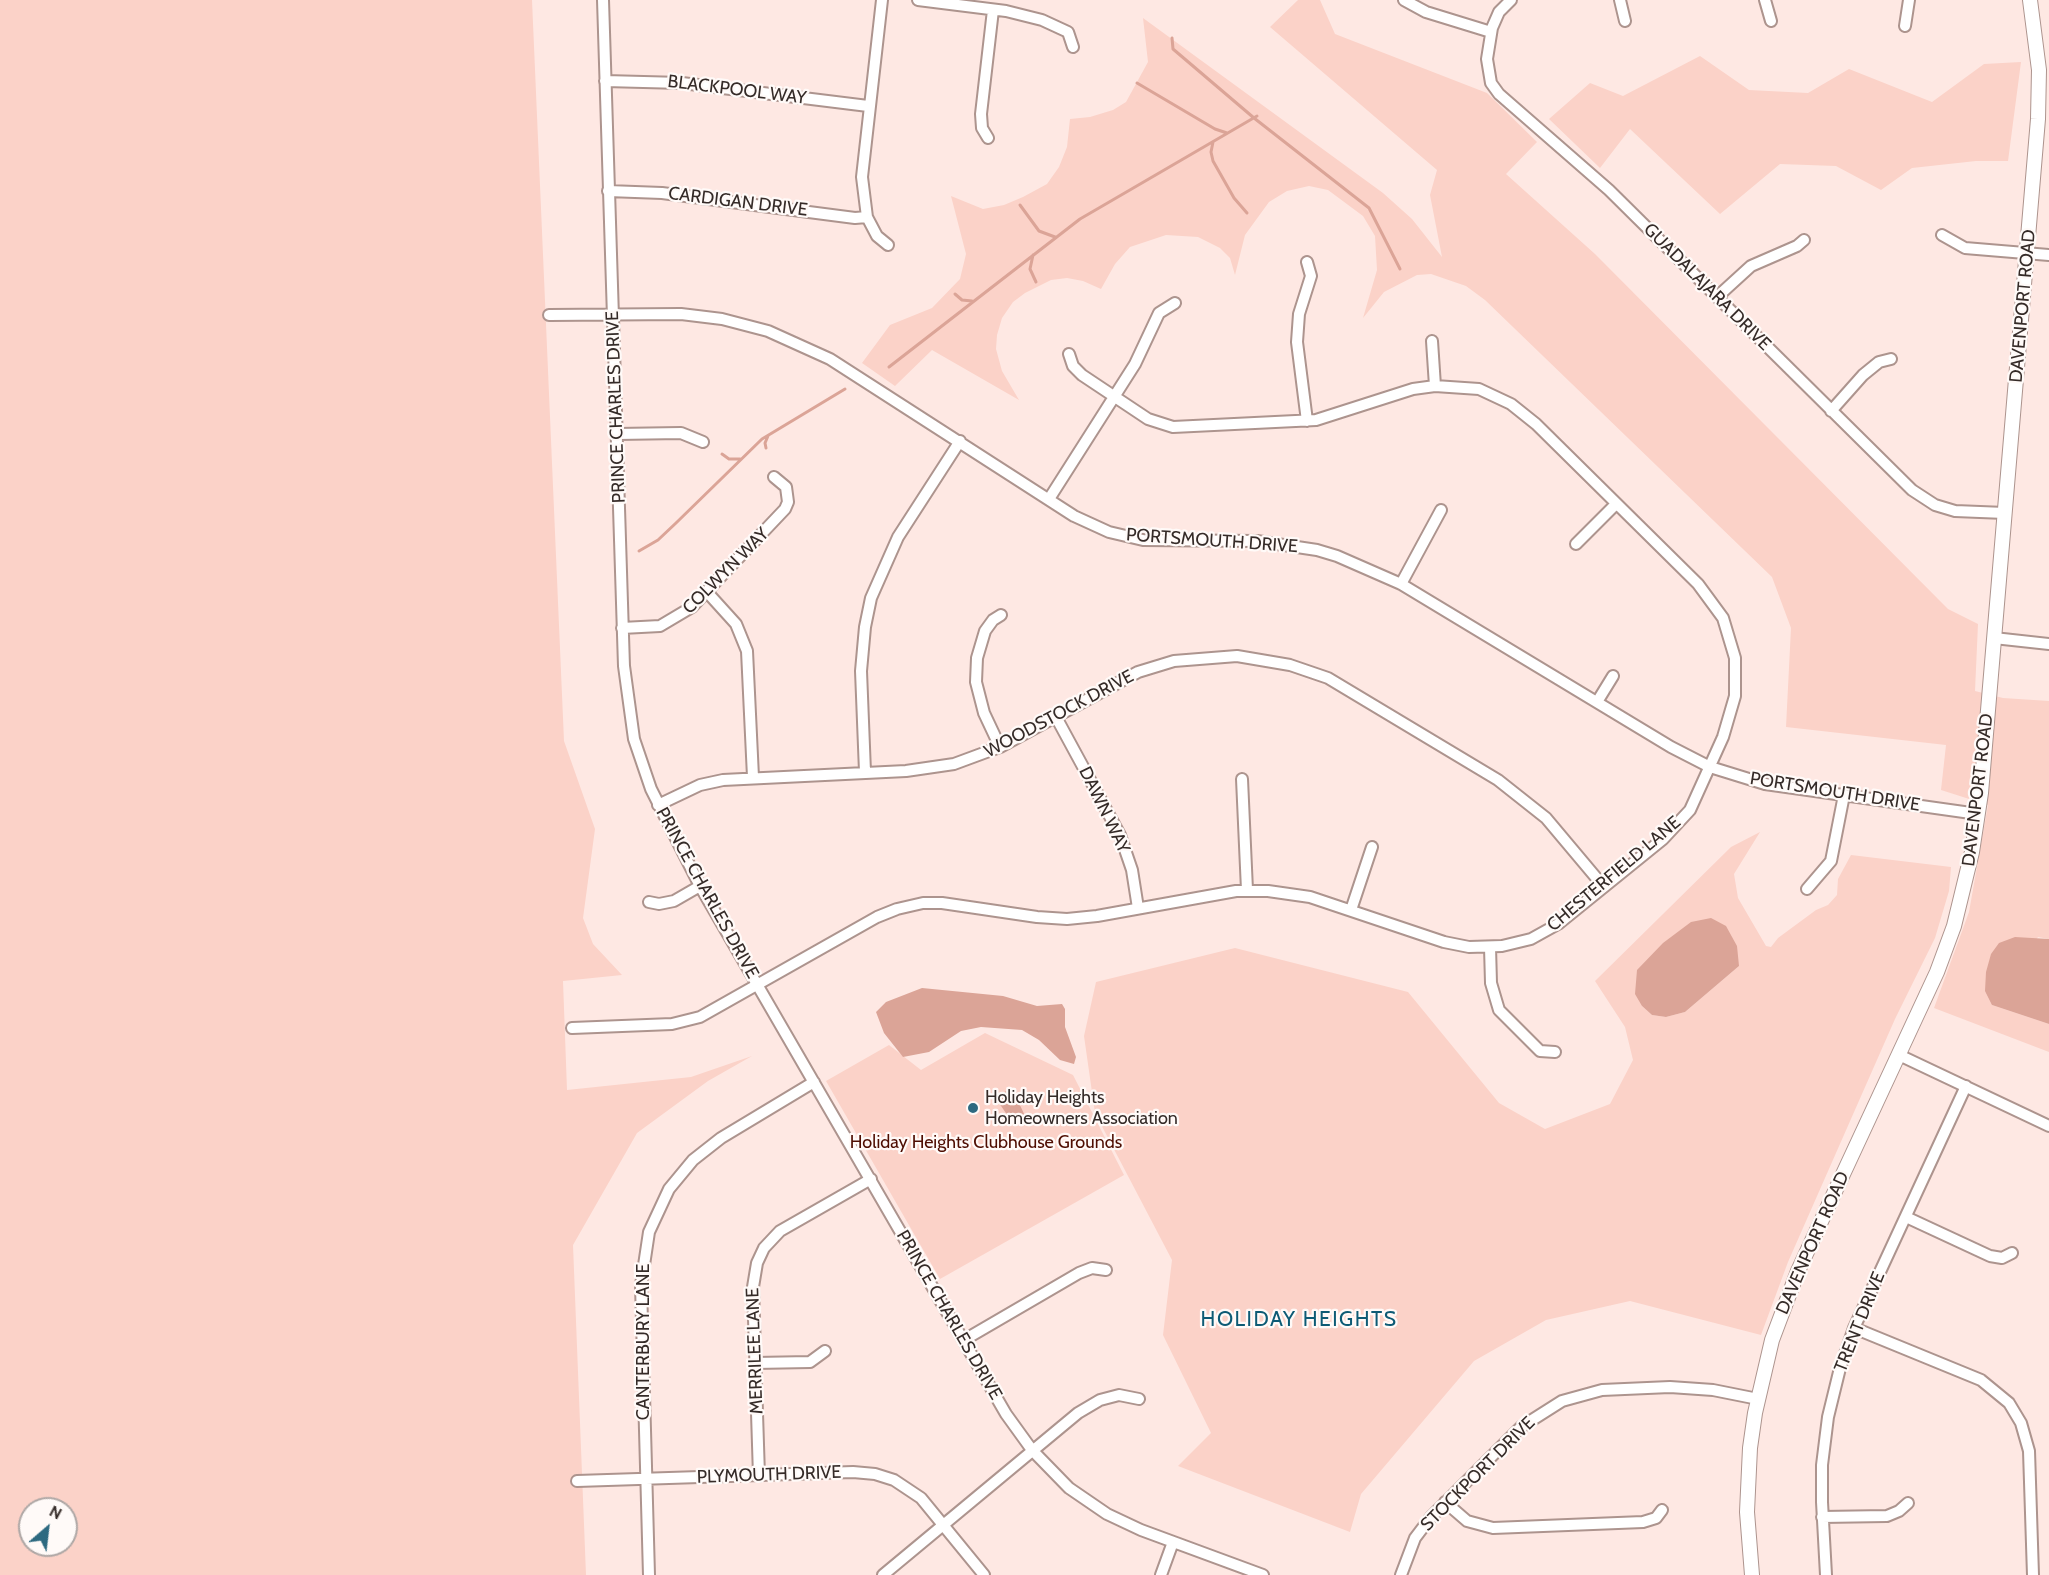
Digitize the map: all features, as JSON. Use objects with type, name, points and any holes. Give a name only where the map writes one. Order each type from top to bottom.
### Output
[{"type":"street","name":"PRINCE CHARLES DRIVE","points":[[603,0],[624,666],[632,730],[644,773],[700,886],[1012,1422],[1032,1450],[1057,1477],[1086,1500],[1131,1526],[1263,1575]]},
{"type":"street","points":[[882,0],[862,165],[867,217],[877,236],[888,244]]},
{"type":"street","points":[[918,0],[993,10],[1052,23],[1068,32],[1073,47]]},
{"type":"street","points":[[1404,0],[1425,12],[1491,32]]},
{"type":"street","name":"GUADALAJARA DRIVE","points":[[1511,0],[1499,12],[1491,32],[1487,66],[1491,83],[1500,94],[1609,190],[1912,490],[1935,505],[1955,511],[2005,513]]},
{"type":"street","points":[[1620,0],[1625,21]]},
{"type":"street","points":[[1765,0],[1771,21]]},
{"type":"street","points":[[1905,26],[1910,0]]},
{"type":"street","name":"DAVENPORT ROAD","points":[[1752,1575],[1747,1486],[1758,1399],[1772,1340],[1790,1289],[1937,972],[1951,934],[1972,852],[1978,814],[2005,513],[2039,82],[2030,0]]},
{"type":"street","points":[[988,138],[982,128],[981,114],[993,10]]},
{"type":"street","name":"BLACKPOOL WAY","points":[[605,81],[675,82],[868,106]]},
{"type":"street","name":"CARDIGAN DRIVE","points":[[608,191],[662,193],[855,218],[867,217]]},
{"type":"street","points":[[1942,235],[1951,243],[1965,248],[2049,255]]},
{"type":"street","points":[[1717,297],[1751,266],[1797,246],[1804,240]]},
{"type":"street","points":[[1307,421],[1297,342],[1299,314],[1311,276],[1308,262]]},
{"type":"street","points":[[1049,499],[1135,364],[1159,313],[1175,303]]},
{"type":"street","name":"PORTSMOUTH DRIVE","points":[[549,315],[613,313],[700,316],[768,330],[830,358],[1091,525],[1127,538],[1162,541],[1241,540],[1296,546],[1337,556],[1401,584],[1671,747],[1710,767],[1765,784],[1978,814]]},
{"type":"street","points":[[1432,341],[1435,386]]},
{"type":"street","name":"CHESTERFIELD LANE","points":[[572,1028],[680,1023],[715,1011],[877,917],[913,905],[942,903],[1038,917],[1067,918],[1247,890],[1299,895],[1444,942],[1490,947],[1516,943],[1544,933],[1604,887],[1678,824],[1694,802],[1724,737],[1735,696],[1735,658],[1729,631],[1718,608],[1706,592],[1512,404],[1479,390],[1435,386],[1413,389],[1334,416],[1307,421],[1167,426],[1148,418],[1077,370],[1069,354]]},
{"type":"street","points":[[1831,411],[1863,375],[1879,362],[1891,359]]},
{"type":"street","points":[[616,434],[688,434],[703,442]]},
{"type":"street","points":[[865,772],[861,671],[865,627],[872,598],[882,569],[898,537],[960,441]]},
{"type":"street","name":"COLWYN WAY","points":[[622,628],[650,628],[670,622],[685,613],[707,592],[785,509],[788,502],[786,487],[774,477]]},
{"type":"street","points":[[1576,544],[1616,504]]},
{"type":"street","points":[[1401,584],[1442,510]]},
{"type":"street","points":[[707,592],[736,624],[747,651],[753,777]]},
{"type":"street","points":[[1000,747],[980,702],[976,674],[977,658],[986,631],[993,620],[1001,615]]},
{"type":"street","points":[[1994,638],[2049,644]]},
{"type":"street","name":"WOODSTOCK DRIVE","points":[[658,805],[710,782],[753,777],[942,767],[1000,747],[1121,679],[1174,661],[1237,656],[1290,665],[1344,687],[1514,791],[1552,824],[1604,887]]},
{"type":"street","points":[[1597,702],[1613,676]]},
{"type":"street","name":"DAWN WAY","points":[[1056,717],[1120,835],[1131,870],[1138,908]]},
{"type":"street","points":[[1242,779],[1247,890]]},
{"type":"street","points":[[1807,889],[1832,861],[1844,795]]},
{"type":"street","points":[[1351,910],[1372,847]]},
{"type":"street","points":[[649,902],[659,904],[674,902],[700,886]]},
{"type":"street","points":[[1490,947],[1491,983],[1499,1010],[1540,1051],[1555,1052]]},
{"type":"street","points":[[1899,1055],[2049,1126]]},
{"type":"street","name":"CANTERBURY LANE","points":[[649,1575],[641,1285],[645,1245],[653,1220],[676,1179],[703,1151],[814,1082]]},
{"type":"street","name":"TRENT DRIVE","points":[[1826,1575],[1822,1477],[1826,1429],[1837,1380],[1854,1328],[1966,1086]]},
{"type":"street","name":"MERRILEE LANE","points":[[759,1476],[753,1280],[764,1248],[788,1226],[870,1179]]},
{"type":"street","points":[[1906,1216],[1990,1256],[2002,1258],[2012,1253]]},
{"type":"street","points":[[964,1340],[1079,1273],[1092,1268],[1106,1270]]},
{"type":"street","points":[[1854,1328],[1982,1380],[2009,1404],[2021,1423],[2029,1451],[2033,1575]]},
{"type":"street","points":[[755,1363],[810,1362],[825,1351]]},
{"type":"street","name":"STOCKPORT DRIVE","points":[[1401,1575],[1419,1531],[1521,1427],[1552,1406],[1573,1397],[1602,1390],[1684,1387],[1758,1399]]},
{"type":"street","points":[[884,1575],[942,1524],[1078,1413],[1100,1400],[1126,1394],[1139,1399]]},
{"type":"street","name":"PLYMOUTH DRIVE","points":[[577,1481],[853,1472],[884,1477],[913,1491],[984,1575]]},
{"type":"street","points":[[1445,1502],[1467,1521],[1493,1528],[1643,1522],[1656,1518],[1662,1510]]},
{"type":"street","points":[[1822,1517],[1887,1515],[1899,1511],[1908,1503]]},
{"type":"street","points":[[1161,1575],[1173,1542]]},
{"type":"green space","points":[[0,0],[532,0],[564,741],[595,829],[583,918],[593,944],[622,975],[563,981],[567,1090],[691,1077],[752,1056],[708,1081],[637,1133],[573,1245],[586,1575],[0,1575]]},
{"type":"green space","points":[[1298,0],[1320,0],[1335,34],[1487,93],[1537,142],[1506,174],[1595,254],[1948,609],[1978,624],[1975,691],[2003,698],[2049,701],[2049,939],[2038,937],[1992,1005],[2049,1024],[2049,1052],[1934,1008],[1969,912],[1988,805],[1941,790],[1946,745],[1786,727],[1791,628],[1772,577],[1485,300],[1466,286],[1431,274],[1417,275],[1384,292],[1363,318],[1377,270],[1375,236],[1363,216],[1328,190],[1309,186],[1287,191],[1269,202],[1245,235],[1235,275],[1230,258],[1220,248],[1198,237],[1166,235],[1130,247],[1115,264],[1101,289],[1083,281],[1067,278],[1051,280],[1025,293],[1013,302],[1002,318],[996,349],[1002,371],[1019,400],[932,350],[895,386],[862,363],[890,325],[932,308],[960,279],[966,254],[951,196],[983,209],[1004,205],[1023,197],[1047,184],[1059,167],[1067,147],[1070,119],[1090,117],[1113,110],[1126,102],[1148,62],[1143,18],[1383,193],[1412,219],[1442,257],[1430,195],[1437,170],[1270,27]]},
{"type":"green space","points":[[1700,56],[1749,90],[1808,93],[1849,69],[1932,102],[1984,64],[2021,62],[2008,161],[1976,161],[1912,168],[1881,190],[1836,166],[1780,164],[1720,214],[1630,129],[1600,168],[1549,119],[1590,83],[1623,96]]},
{"type":"green space","points":[[1760,832],[1734,874],[1738,898],[1766,946],[1771,947],[1778,938],[1816,910],[1828,905],[1837,895],[1838,879],[1851,855],[1951,867],[1949,891],[1935,938],[1895,1019],[1788,1262],[1761,1335],[1630,1301],[1546,1320],[1474,1361],[1361,1494],[1350,1532],[1178,1466],[1211,1433],[1163,1335],[1172,1260],[1095,1113],[1084,1036],[1096,982],[1235,948],[1408,992],[1499,1103],[1545,1129],[1610,1104],[1633,1060],[1625,1027],[1595,981],[1731,847]],"holes":[[[1739,966],[1685,1012],[1666,1017],[1652,1015],[1642,1006]]]},
{"type":"green space","name":"Holiday Heights Clubhouse Grounds","points":[[985,1033],[1073,1075],[1124,1175],[940,1279],[826,1081],[889,1045],[921,1070]]},
{"type":"shaded area","points":[[1711,918],[1726,926],[1737,946],[1739,966],[1685,1012],[1666,1017],[1652,1015],[1642,1006],[1635,994],[1637,970],[1663,943],[1691,922]]},
{"type":"shaded area","points":[[2015,937],[2049,939],[2049,1024],[1992,1005],[1985,991],[1986,972],[1991,954],[1999,943]]},
{"type":"shaded area","points":[[922,988],[1003,996],[1037,1006],[1062,1004],[1065,1009],[1065,1027],[1076,1057],[1074,1064],[1060,1060],[1039,1040],[1022,1030],[981,1027],[961,1031],[929,1052],[903,1057],[884,1033],[876,1012],[886,1002]]},
{"type":"shaded area","points":[[1012,1088],[1026,1118],[1014,1125],[995,1097]]},
{"type":"waterway","points":[[1172,38],[1173,49],[1254,118],[1369,208],[1400,269]]},
{"type":"waterway","points":[[1137,83],[1215,129],[1227,133]]},
{"type":"waterway","points":[[889,367],[1080,219],[1257,116]]},
{"type":"waterway","points":[[1213,142],[1211,152],[1213,161],[1234,198],[1247,213]]},
{"type":"waterway","points":[[1020,205],[1039,231],[1055,237]]},
{"type":"waterway","points":[[1033,255],[1030,269],[1036,282]]},
{"type":"waterway","points":[[955,294],[962,300],[972,301]]},
{"type":"waterway","points":[[639,551],[658,540],[762,439],[845,389]]},
{"type":"waterway","points":[[766,448],[765,443],[768,436]]},
{"type":"waterway","points":[[722,454],[729,459],[740,459]]},
{"type":"place","name":"Holiday Heights Homeowners Association","points":[[973,1108]]},
{"type":"district","name":"HOLIDAY HEIGHTS","points":[[1299,1320]]}]
